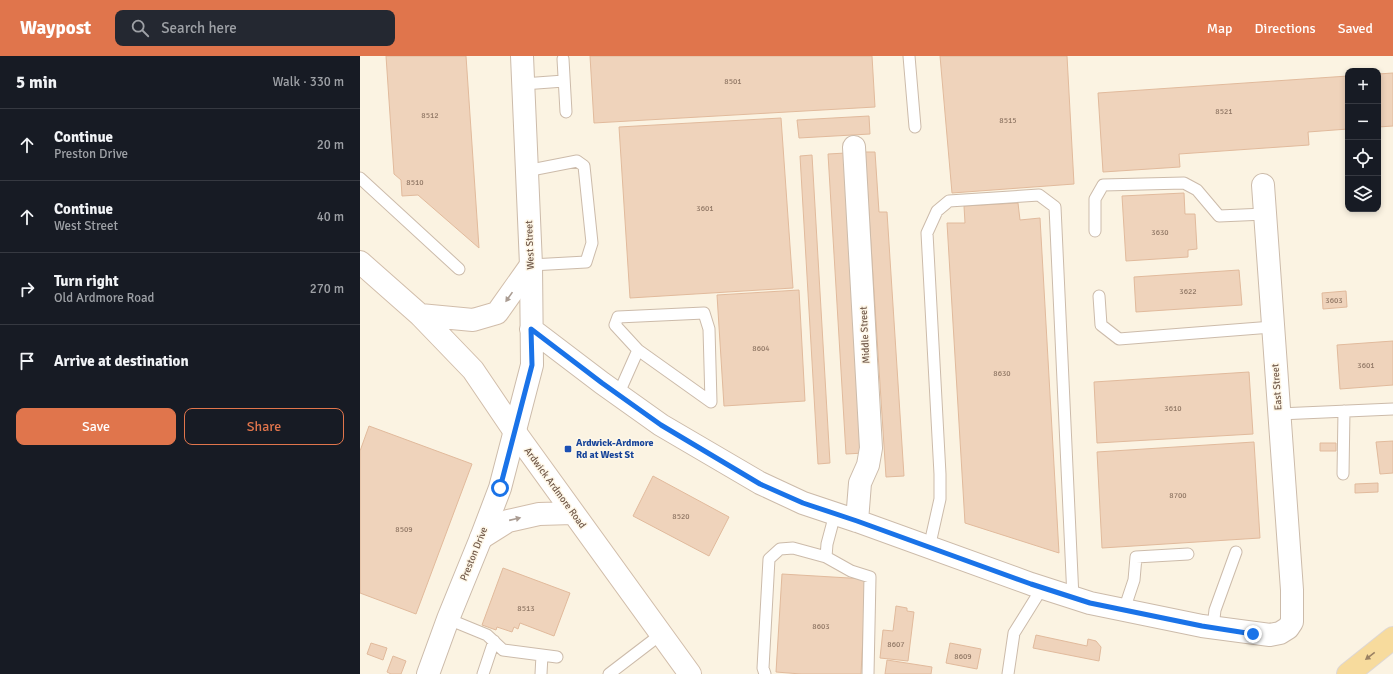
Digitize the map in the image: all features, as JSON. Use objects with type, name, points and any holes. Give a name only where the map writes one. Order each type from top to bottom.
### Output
[{"type":"main road","points":[[1348,674],[1393,638]]},
{"type":"street","name":"West Street","points":[[515,432],[532,365],[531,265],[522,56]]},
{"type":"street","name":"Middle Street","points":[[854,147],[871,448],[868,464],[860,484],[857,521]]},
{"type":"street","name":"East Street","points":[[531,329],[618,395],[661,425],[760,484],[803,503],[1042,588],[1090,603],[1213,628],[1270,635],[1280,633],[1288,628],[1292,622],[1292,590],[1263,185]]},
{"type":"street","name":"Ardwick Ardmore Road","points":[[360,262],[420,315],[473,370],[515,432],[690,674]]},
{"type":"street","points":[[420,315],[473,320],[497,313],[531,265]]},
{"type":"street","name":"Preston Drive","points":[[428,674],[448,619],[500,488],[515,432]]},
{"type":"street","points":[[481,538],[508,521],[539,514],[574,513]]},
{"type":"lane","points":[[909,56],[915,126]]},
{"type":"lane","points":[[564,60],[566,112]]},
{"type":"lane","points":[[523,84],[564,81]]},
{"type":"lane","points":[[526,171],[577,161],[584,166],[592,243],[586,262],[531,265]]},
{"type":"lane","points":[[360,178],[459,269]]},
{"type":"lane","points":[[1095,231],[1096,199],[1103,185],[1184,183],[1197,190],[1219,216],[1265,214]]},
{"type":"lane","points":[[929,548],[940,499],[940,474],[927,233],[937,211],[949,201],[1039,195],[1055,207],[1073,598]]},
{"type":"lane","points":[[1100,296],[1102,325],[1119,339],[1273,327]]},
{"type":"lane","points":[[704,314],[709,329],[711,402],[638,350],[615,325],[618,317],[704,314]]},
{"type":"lane","points":[[618,395],[638,350]]},
{"type":"lane","points":[[1279,414],[1393,409]]},
{"type":"lane","points":[[1343,474],[1344,411]]},
{"type":"lane","points":[[826,557],[827,544],[835,514]]},
{"type":"lane","points":[[765,674],[763,668],[769,560],[780,549],[793,548],[826,557],[851,571],[870,577],[868,674]]},
{"type":"lane","points":[[1213,628],[1215,610],[1236,552]]},
{"type":"lane","points":[[1124,610],[1134,580],[1136,557],[1188,554]]},
{"type":"lane","points":[[1008,674],[1014,633],[1042,588]]},
{"type":"lane","points":[[448,619],[487,634],[503,650],[557,657]]},
{"type":"lane","points":[[608,674],[660,634]]},
{"type":"lane","points":[[483,674],[494,641]]},
{"type":"lane","points":[[541,674],[542,655]]},
{"type":"building","points":[[386,56],[466,56],[479,248],[418,195],[402,196],[401,180],[394,174]]},
{"type":"building","points":[[590,56],[872,56],[875,107],[594,123]]},
{"type":"building","points":[[940,56],[1067,56],[1074,184],[952,193]]},
{"type":"building","points":[[1393,73],[1393,126],[1381,127],[1381,74]]},
{"type":"building","points":[[1345,76],[1345,129],[1308,132],[1309,145],[1179,154],[1180,167],[1103,172],[1098,93]]},
{"type":"building","points":[[869,116],[870,134],[799,138],[797,120]]},
{"type":"building","points":[[781,118],[793,288],[630,298],[619,127]]},
{"type":"building","points":[[865,152],[875,152],[879,212],[887,212],[904,476],[886,477]]},
{"type":"building","points":[[846,153],[864,453],[846,454],[828,154]]},
{"type":"building","points":[[812,155],[830,463],[818,464],[800,156]]},
{"type":"building","points":[[1184,193],[1185,214],[1195,214],[1197,249],[1188,250],[1188,257],[1126,261],[1122,196]]},
{"type":"building","points":[[1018,203],[1020,220],[1040,218],[1059,553],[965,523],[947,223],[965,223],[964,206]]},
{"type":"building","points":[[1239,270],[1242,305],[1136,312],[1134,277]]},
{"type":"building","points":[[799,290],[805,401],[724,406],[717,295]]},
{"type":"building","points":[[1346,291],[1347,307],[1323,309],[1322,293]]},
{"type":"building","points":[[1393,341],[1393,385],[1340,389],[1337,345]]},
{"type":"building","points":[[1249,372],[1253,434],[1097,443],[1094,382]]},
{"type":"building","points":[[369,426],[472,464],[416,614],[360,593],[360,451]]},
{"type":"building","points":[[1393,441],[1393,473],[1380,474],[1376,442]]},
{"type":"building","points":[[1254,442],[1260,538],[1102,548],[1097,452]]},
{"type":"building","points":[[1320,443],[1336,443],[1336,451],[1320,451]]},
{"type":"building","points":[[653,476],[729,517],[709,556],[633,516]]},
{"type":"building","points":[[1378,483],[1378,492],[1355,493],[1355,484]]},
{"type":"building","points":[[503,568],[570,593],[554,636],[520,623],[518,629],[514,627],[512,632],[497,627],[496,630],[482,625]]},
{"type":"building","points":[[782,574],[866,579],[861,674],[801,674],[776,672]]},
{"type":"building","points":[[896,606],[907,608],[907,611],[914,612],[908,661],[880,658],[883,630],[893,631]]},
{"type":"building","points":[[1036,635],[1087,646],[1088,639],[1096,641],[1101,647],[1099,661],[1033,648]]},
{"type":"building","points":[[371,643],[387,648],[383,660],[367,654]]},
{"type":"building","points":[[950,643],[981,649],[977,669],[946,663]]},
{"type":"building","points":[[393,656],[406,661],[401,674],[391,674],[387,672]]},
{"type":"building","points":[[887,660],[932,667],[931,674],[885,674]]},
{"type":"place","name":"Ardwick-Ardmore Rd at West St","points":[[568,449]]},
{"type":"route","points":[[500,488],[532,365],[531,329],[602,383],[661,425],[760,484],[803,503],[857,521],[956,558],[1090,603],[1202,626],[1253,634]]}]
